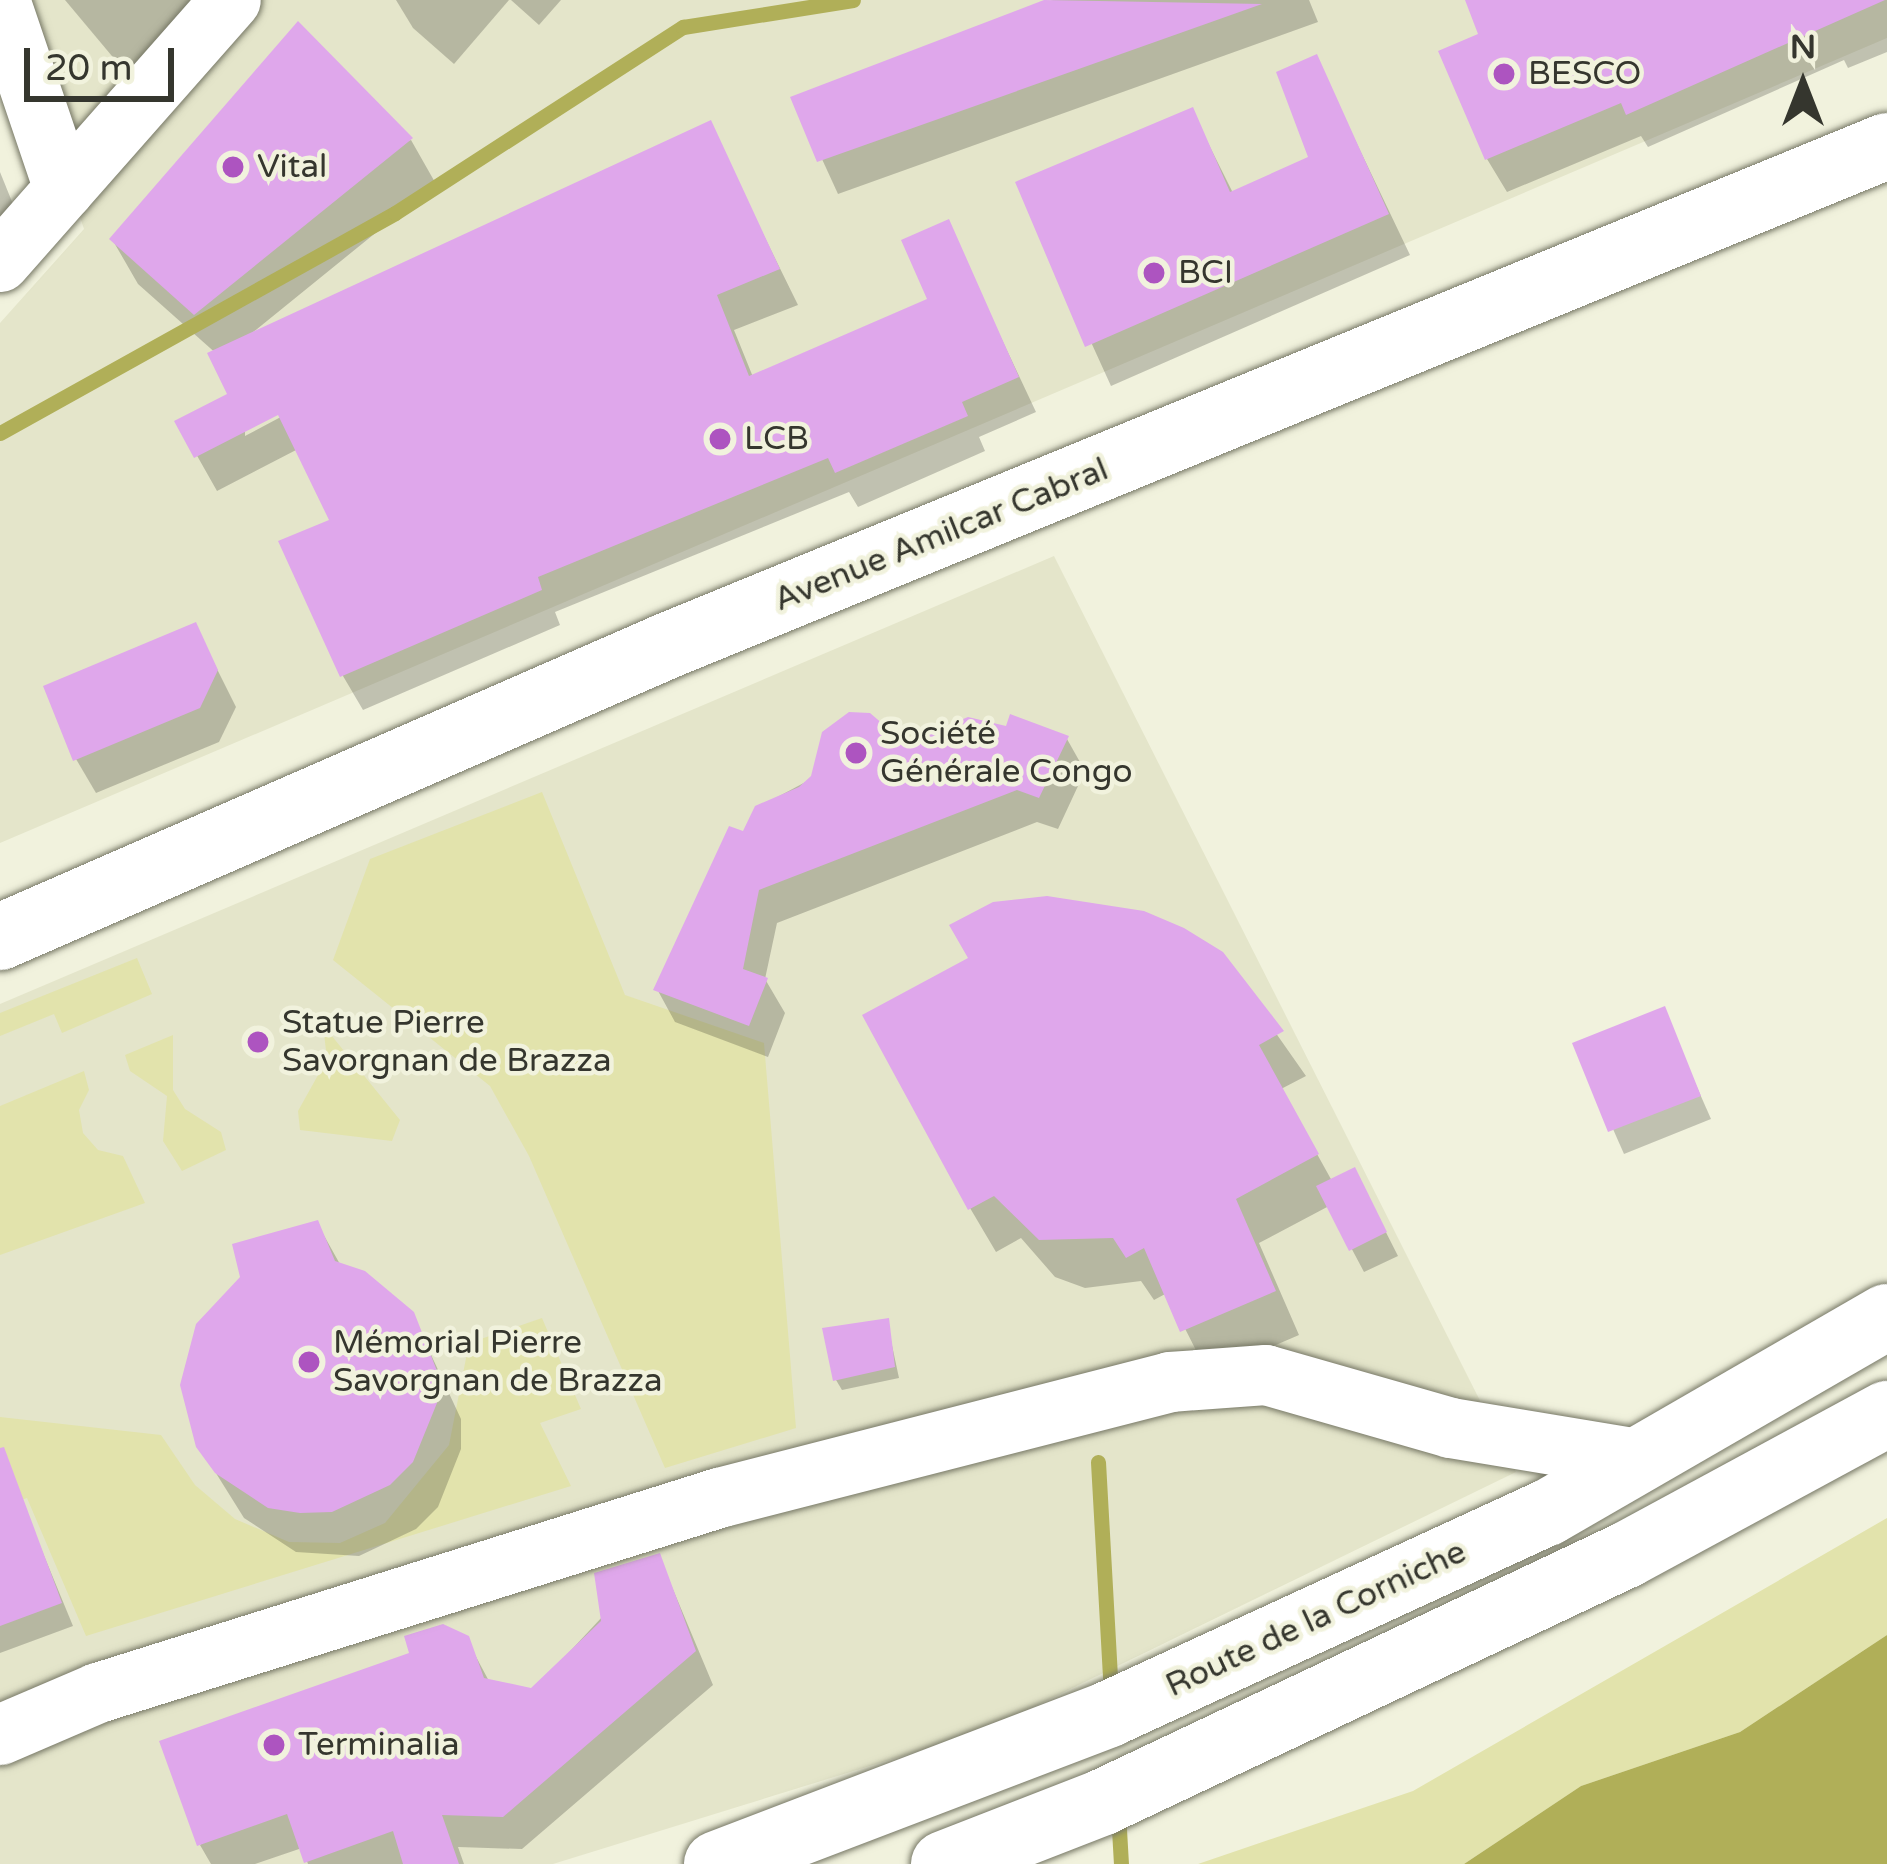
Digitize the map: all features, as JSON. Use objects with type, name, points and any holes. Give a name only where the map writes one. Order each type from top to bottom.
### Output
[{"type":"main road","name":"Avenue Amilcar Cabral","points":[[0,937],[669,645],[1887,146]]},
{"type":"main road","name":"Route de la Corniche","points":[[718,1864],[1109,1714],[1547,1514],[1887,1317]]},
{"type":"main road","points":[[944,1864],[1103,1802],[1626,1555],[1887,1414]]},
{"type":"street","points":[[0,0],[64,189]]},
{"type":"street","points":[[0,262],[231,0]]},
{"type":"street","points":[[0,1735],[98,1693],[719,1498],[1170,1382],[1266,1375],[1472,1433],[1639,1459]]},
{"type":"shaded area","points":[[8,0],[1887,0],[1887,38],[0,843],[0,323],[84,229]]},
{"type":"shaded area","points":[[1054,556],[1516,1472],[986,1730],[553,1864],[0,1864],[0,1004]]},
{"type":"shaded area","points":[[1887,1635],[1887,1864],[1464,1864],[1581,1786],[1740,1732]]},
{"type":"green space","points":[[542,792],[625,995],[764,1043],[796,1428],[665,1468],[529,1156],[490,1086],[333,960],[370,859]]},
{"type":"green space","points":[[137,958],[152,994],[62,1033],[54,1014],[0,1036],[0,1013]]},
{"type":"green space","points":[[323,1025],[400,1120],[392,1141],[300,1130],[298,1111],[327,1059]]},
{"type":"green space","points":[[173,1035],[173,1090],[185,1109],[221,1132],[226,1150],[182,1171],[163,1141],[167,1096],[130,1071],[125,1055]]},
{"type":"green space","points":[[84,1071],[89,1090],[79,1110],[83,1133],[98,1150],[123,1156],[145,1203],[0,1255],[0,1106]]},
{"type":"green space","points":[[542,1318],[581,1409],[540,1423],[571,1486],[86,1636],[27,1498],[0,1507],[0,1417],[161,1435],[195,1485],[235,1519],[289,1542],[340,1543],[385,1523],[449,1445],[469,1343]]},
{"type":"green space","points":[[1887,1518],[1887,1635],[1740,1732],[1581,1786],[1464,1864],[1198,1864],[1413,1791]]},
{"type":"building","points":[[1044,0],[1262,4],[817,162],[790,97]]},
{"type":"building","points":[[1465,0],[1885,0],[1626,115],[1621,103],[1485,160],[1438,51],[1478,34]]},
{"type":"building","points":[[298,21],[413,138],[194,315],[109,239]]},
{"type":"building","points":[[1317,54],[1389,214],[1085,347],[1015,182],[1193,107],[1230,192],[1308,157],[1276,72]]},
{"type":"building","points":[[711,120],[780,269],[717,295],[749,376],[927,299],[901,240],[949,219],[1019,377],[962,402],[968,416],[835,473],[828,458],[538,577],[542,590],[340,677],[278,541],[329,520],[278,415],[194,458],[174,421],[227,394],[207,353]]},
{"type":"building","points":[[196,622],[218,670],[200,708],[73,761],[43,686]]},
{"type":"building","points":[[849,712],[870,713],[905,743],[968,717],[1006,726],[1010,714],[1069,736],[1039,798],[1017,790],[759,890],[743,969],[768,978],[749,1026],[653,990],[729,826],[743,831],[755,806],[799,787],[811,776],[822,732]]},
{"type":"building","points":[[1047,896],[1144,911],[1184,928],[1223,952],[1284,1031],[1259,1045],[1319,1154],[1236,1199],[1276,1291],[1180,1332],[1144,1248],[1126,1258],[1113,1238],[1039,1240],[994,1196],[968,1210],[862,1015],[968,958],[949,925],[993,902]]},
{"type":"building","points":[[1665,1006],[1701,1096],[1608,1132],[1572,1043]]},
{"type":"building","points":[[1355,1167],[1387,1232],[1349,1251],[1316,1186]]},
{"type":"building","name":"Mémorial Pierre Savorgnan de Brazza","points":[[318,1220],[335,1261],[365,1271],[414,1312],[437,1371],[437,1403],[413,1462],[390,1485],[332,1512],[300,1513],[268,1508],[215,1473],[196,1447],[180,1385],[196,1324],[240,1277],[232,1244]]},
{"type":"building","points":[[889,1318],[895,1367],[833,1381],[822,1328]]},
{"type":"building","points":[[4,1447],[62,1603],[0,1626],[0,1448]]},
{"type":"building","points":[[660,1553],[696,1651],[503,1817],[442,1815],[459,1864],[403,1864],[393,1831],[304,1863],[287,1814],[197,1846],[159,1741],[409,1653],[404,1636],[443,1624],[469,1636],[484,1678],[531,1688],[601,1621],[594,1573]]},
{"type":"waterway","points":[[0,433],[395,213],[683,27],[853,0]]},
{"type":"waterway","points":[[1098,1462],[1111,1692]]},
{"type":"waterway","points":[[1118,1812],[1121,1864]]},
{"type":"place","name":"BESCO","points":[[1504,74]]},
{"type":"place","name":"Vital","points":[[233,167]]},
{"type":"place","name":"BCI","points":[[1154,273]]},
{"type":"place","name":"LCB","points":[[720,439]]},
{"type":"place","name":"Société Générale Congo","points":[[856,753]]},
{"type":"place","name":"Statue Pierre Savorgnan de Brazza","points":[[258,1042]]},
{"type":"place","name":"Mémorial Pierre Savorgnan de Brazza","points":[[309,1362]]},
{"type":"place","name":"Terminalia","points":[[274,1745]]}]
